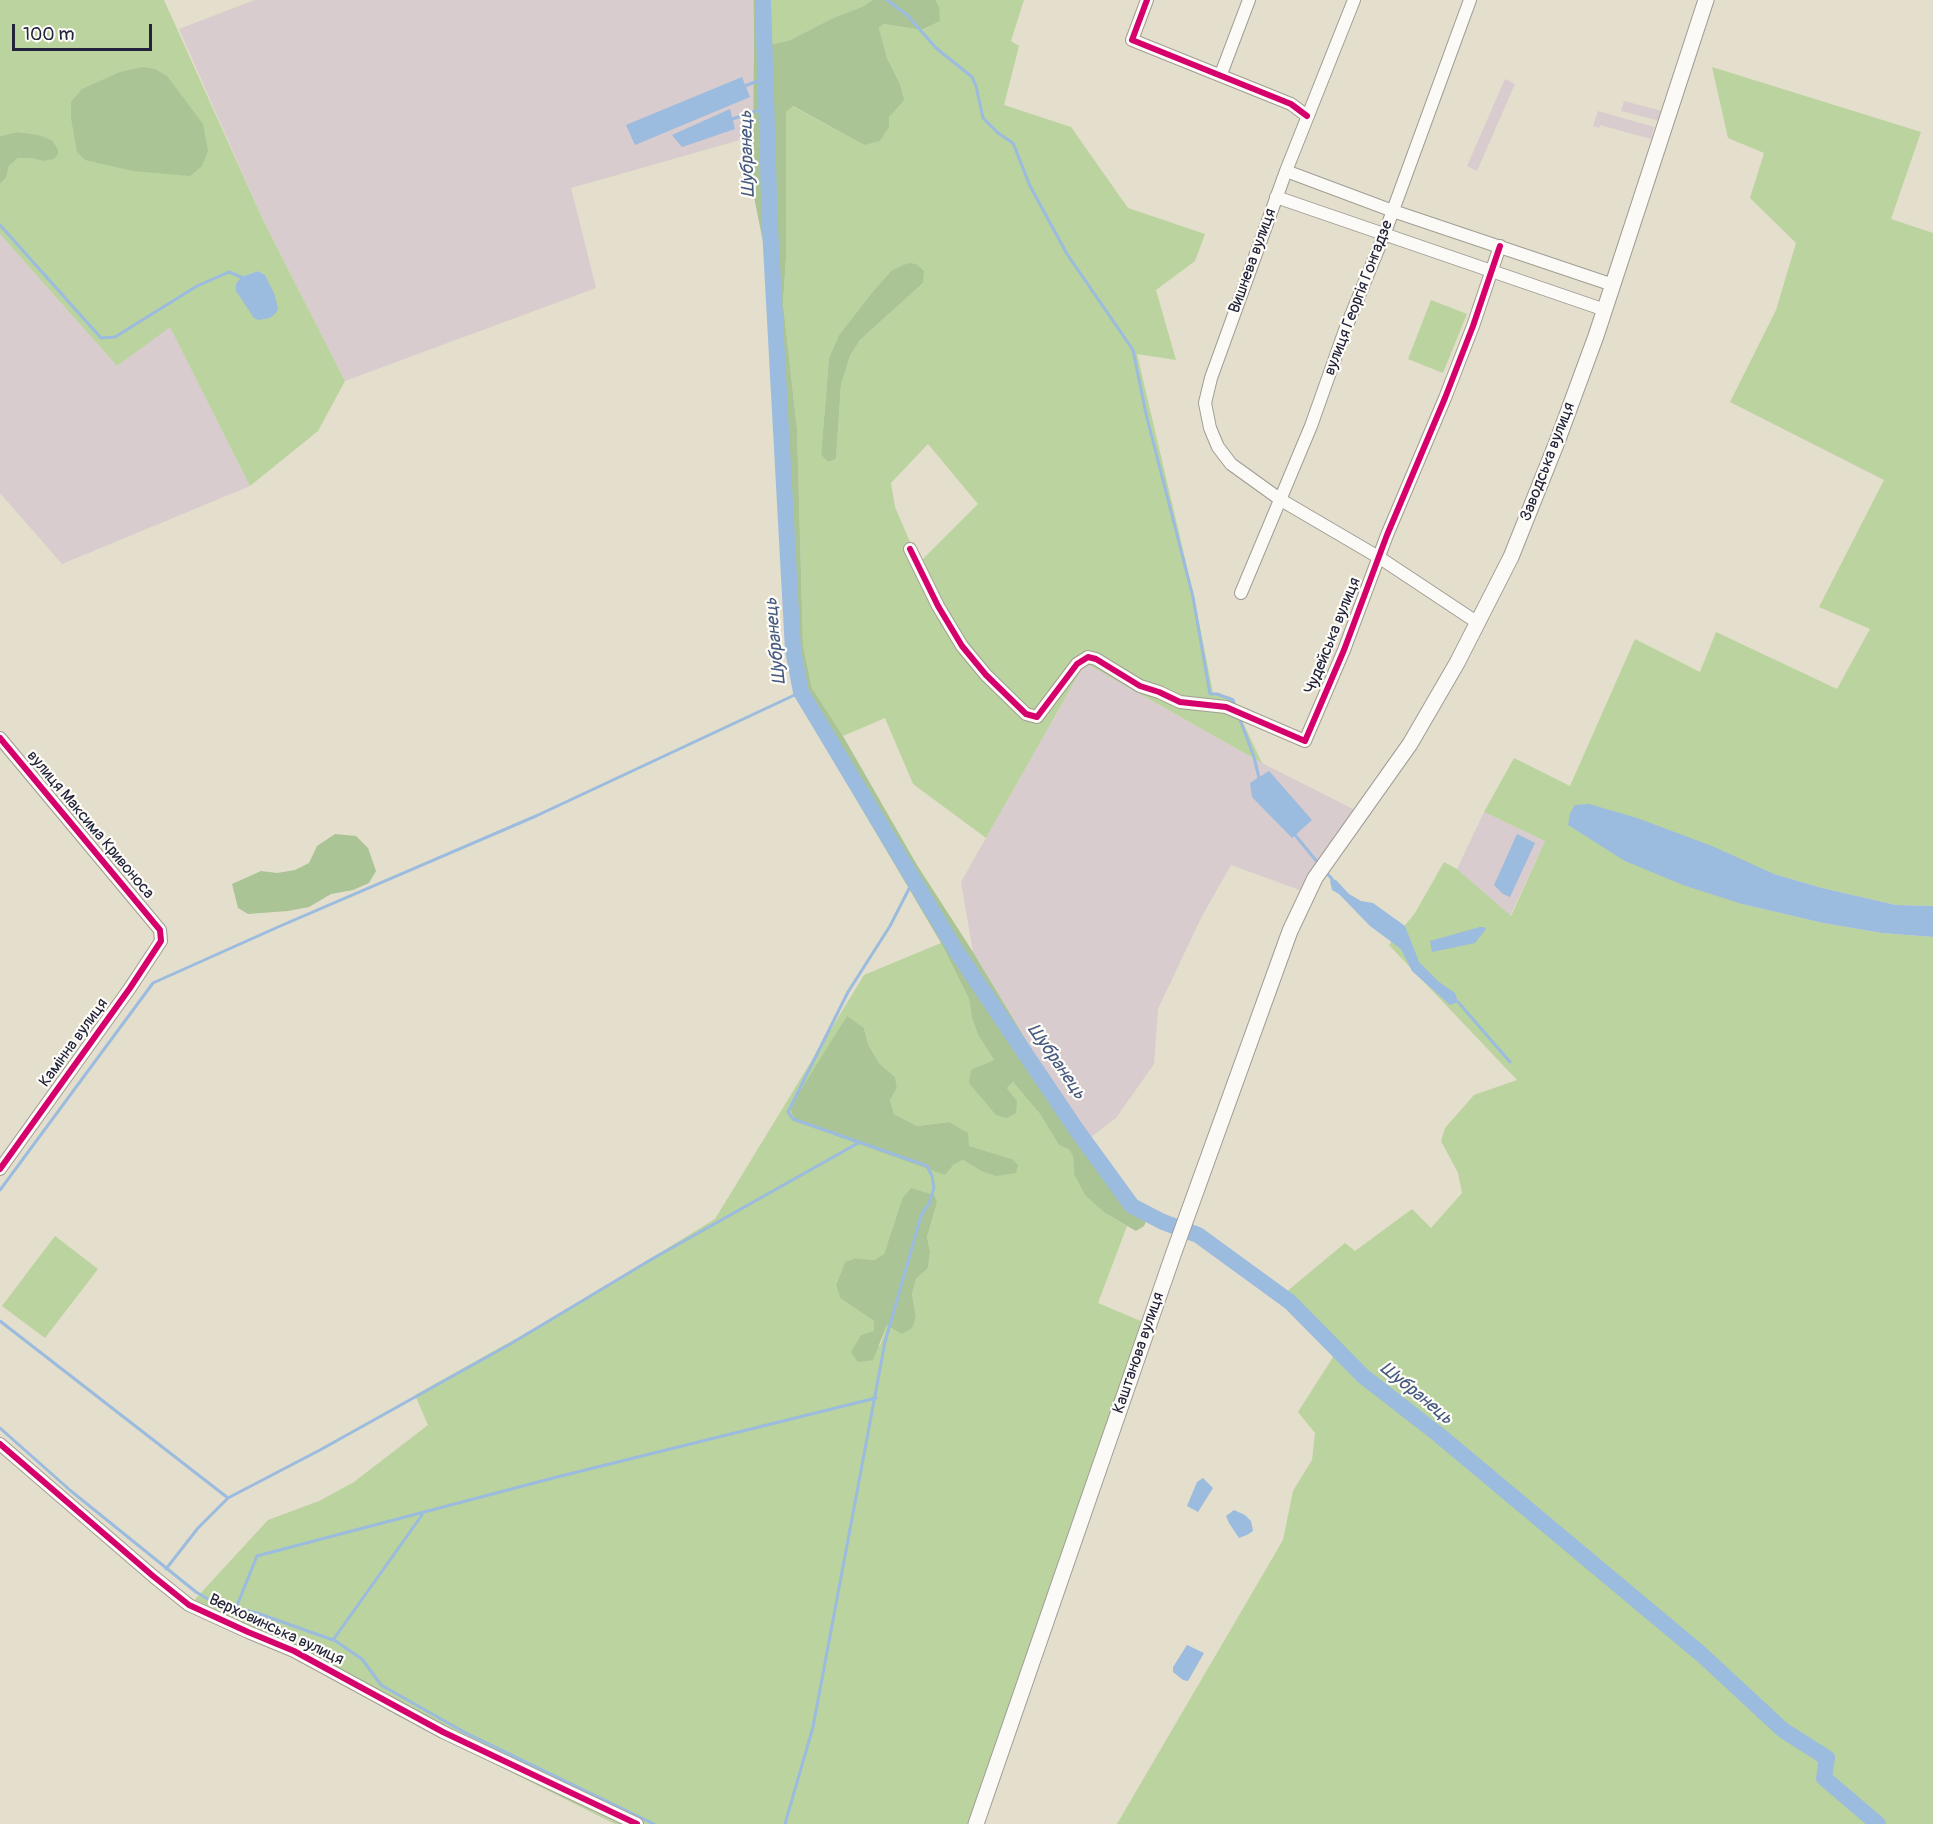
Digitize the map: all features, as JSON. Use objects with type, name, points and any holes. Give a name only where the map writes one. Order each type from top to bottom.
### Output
[{"type":"main road","name":"Заводська вулиця","points":[[1313,881],[1410,744],[1457,663],[1511,557],[1557,442],[1605,309],[1706,0]]},
{"type":"main road","name":"Каштанова вулиця","points":[[976,1824],[1186,1219],[1290,931],[1313,881]]},
{"type":"street","points":[[1147,0],[1132,40],[1291,104],[1307,116]]},
{"type":"street","points":[[1221,74],[1249,0]]},
{"type":"street","name":"Вишнева вулиця","points":[[1354,0],[1276,197],[1211,378],[1205,403],[1214,438],[1231,464],[1281,500],[1380,558],[1478,623]]},
{"type":"street","name":"вулиця Георгія Гонгадзе","points":[[1241,593],[1281,500],[1384,235],[1470,0]]},
{"type":"street","points":[[1286,171],[1393,211],[1612,285]]},
{"type":"street","points":[[1276,197],[1605,309]]},
{"type":"street","name":"Чудейська вулиця","points":[[910,549],[938,606],[962,646],[986,675],[1026,714],[1037,717],[1077,664],[1088,657],[1096,659],[1140,686],[1180,702],[1226,707],[1305,741],[1445,398],[1500,246]]},
{"type":"street","name":"вулиця Максима Кривоноса","points":[[0,738],[160,930]]},
{"type":"street","name":"Камінна вулиця","points":[[0,1169],[130,988],[161,941],[160,930]]},
{"type":"street","name":"Верховинська вулиця","points":[[0,1444],[189,1605],[294,1650],[443,1732],[637,1824]]},
{"type":"shaded area","points":[[255,0],[753,0],[754,136],[571,188],[596,288],[345,381],[264,222],[179,29]]},
{"type":"shaded area","points":[[1505,79],[1515,84],[1477,171],[1467,166]]},
{"type":"shaded area","points":[[1624,101],[1662,111],[1660,121],[1621,111]]},
{"type":"shaded area","points":[[1598,111],[1654,127],[1651,139],[1600,125],[1599,128],[1593,126]]},
{"type":"shaded area","points":[[0,234],[117,366],[170,326],[250,486],[62,564],[0,493]]},
{"type":"shaded area","points":[[1085,663],[1262,763],[1359,812],[1305,892],[1231,865],[1201,918],[1158,1009],[1154,1064],[1116,1118],[1090,1138],[1047,1075],[973,952],[961,882]]},
{"type":"shaded area","points":[[1484,812],[1545,841],[1510,916],[1457,869]]},
{"type":"green space","points":[[0,0],[164,0],[264,222],[345,381],[318,431],[250,486],[170,327],[117,366],[0,234],[0,184],[6,178],[9,166],[18,158],[43,161],[58,154],[58,149],[52,140],[17,132],[0,136]],"holes":[[[258,271],[265,275],[276,301],[241,277]]]},
{"type":"green space","points":[[753,0],[872,0],[864,6],[833,18],[788,41],[754,48]]},
{"type":"green space","points":[[754,0],[765,0],[767,45],[788,41],[833,18],[864,6],[872,0],[936,0],[939,7],[940,21],[922,30],[884,24],[879,28],[887,58],[900,84],[904,100],[889,117],[889,127],[880,141],[864,145],[793,106],[786,112],[786,259],[783,303],[797,429],[803,645],[812,688],[843,736],[917,865],[973,952],[1047,1075],[1090,1138],[1137,1200],[1151,1209],[1144,1226],[1136,1231],[1105,1213],[1085,1195],[1074,1174],[1073,1156],[1069,1149],[1059,1145],[1040,1114],[1013,1082],[1007,1088],[1017,1101],[1016,1113],[1007,1118],[996,1115],[969,1083],[971,1070],[994,1060],[978,1035],[969,999],[941,943],[797,699],[789,647],[776,306],[753,192]]},
{"type":"green space","points":[[936,0],[1024,0],[1011,41],[1019,46],[1004,105],[1071,127],[1128,208],[1205,234],[1195,261],[1156,290],[1176,360],[1137,354],[1194,597],[1213,693],[1231,697],[1262,763],[1085,663],[986,838],[913,784],[885,718],[843,736],[812,688],[803,645],[797,429],[783,303],[786,259],[786,112],[792,106],[864,145],[889,127],[889,118],[900,84],[887,58],[879,28],[884,24],[923,30],[939,21],[939,7]],"holes":[[[908,263],[923,283],[860,340],[850,356],[841,385],[836,459],[828,462],[821,455],[829,358],[839,335],[874,290],[892,270]],[[928,444],[978,504],[919,563],[895,507],[891,483]]]},
{"type":"green space","points":[[143,67],[155,69],[167,76],[203,124],[208,151],[202,166],[190,176],[133,171],[85,160],[77,152],[71,118],[71,102],[82,89],[120,72]]},
{"type":"green space","points":[[1712,67],[1921,132],[1891,219],[1933,233],[1933,906],[1896,905],[1774,874],[1742,904],[1823,923],[1882,933],[1933,937],[1933,1824],[1117,1824],[1283,1540],[1293,1491],[1312,1460],[1315,1433],[1298,1412],[1335,1354],[1297,1318],[1285,1293],[1345,1243],[1355,1251],[1412,1209],[1431,1228],[1462,1193],[1458,1173],[1441,1141],[1445,1128],[1474,1095],[1517,1080],[1389,945],[1415,913],[1444,862],[1457,869],[1511,916],[1545,841],[1484,812],[1514,758],[1570,786],[1635,639],[1700,672],[1716,632],[1837,689],[1870,629],[1819,607],[1884,480],[1730,402],[1776,310],[1796,243],[1750,198],[1764,153],[1728,138]]},
{"type":"green space","points":[[17,132],[52,140],[58,149],[58,154],[54,159],[43,161],[18,158],[9,166],[6,178],[0,184],[0,136]]},
{"type":"green space","points":[[908,263],[916,264],[924,271],[923,283],[860,340],[850,356],[841,385],[836,459],[828,462],[821,455],[829,358],[839,335],[874,290],[892,270]]},
{"type":"green space","points":[[1431,300],[1467,314],[1443,373],[1408,359]]},
{"type":"green space","points":[[335,834],[356,836],[368,848],[376,871],[369,883],[353,890],[331,894],[309,907],[248,914],[238,908],[232,884],[261,871],[277,873],[295,870],[309,863],[317,846]]},
{"type":"green space","points":[[941,943],[969,999],[978,1035],[994,1060],[985,1064],[1017,1101],[1007,1088],[1013,1082],[1040,1114],[1059,1145],[1069,1148],[1073,1156],[1074,1174],[1105,1213],[1127,1226],[1098,1303],[1155,1327],[998,1779],[985,1824],[615,1824],[398,1716],[310,1664],[187,1608],[268,1520],[319,1501],[354,1482],[428,1425],[415,1395],[560,1314],[715,1219],[864,975]],"holes":[[[847,1017],[864,1028],[868,1044],[879,1063],[895,1077],[897,1088],[890,1100],[894,1114],[917,1126],[949,1122],[968,1146],[1012,1159],[981,1171],[963,1160],[953,1165],[791,1107]],[[902,1199],[937,1203],[927,1237],[930,1252],[928,1268],[916,1279],[912,1294],[916,1317],[887,1325],[880,1346],[861,1335],[874,1332],[874,1321],[840,1298],[836,1285],[845,1262],[855,1258],[874,1260],[884,1254]]]},
{"type":"green space","points":[[847,1016],[864,1028],[868,1044],[879,1063],[895,1077],[897,1088],[890,1100],[894,1114],[917,1126],[949,1122],[968,1133],[969,1146],[1012,1159],[1018,1165],[1016,1173],[996,1176],[981,1171],[963,1160],[953,1165],[945,1175],[795,1121],[790,1107]]},
{"type":"green space","points":[[911,1188],[934,1195],[937,1203],[927,1237],[930,1252],[928,1268],[916,1279],[912,1294],[916,1317],[912,1328],[902,1334],[887,1325],[873,1360],[858,1362],[851,1352],[861,1335],[874,1331],[874,1321],[840,1298],[836,1285],[845,1262],[855,1258],[874,1260],[884,1254],[902,1199]]},
{"type":"green space","points":[[55,1236],[98,1269],[45,1338],[2,1306]]},
{"type":"water","points":[[742,77],[750,97],[635,145],[626,125]]},
{"type":"water","points":[[730,109],[735,129],[682,147],[672,135]]},
{"type":"water","points":[[258,271],[265,275],[278,308],[270,318],[258,320],[254,318],[236,291],[236,284],[241,277]]},
{"type":"water","points":[[1269,771],[1312,820],[1292,838],[1252,797],[1250,783]]},
{"type":"water","points":[[1589,804],[1637,818],[1712,846],[1774,874],[1896,905],[1933,906],[1933,937],[1882,933],[1823,923],[1742,904],[1683,885],[1625,861],[1568,825],[1570,813],[1575,805]]},
{"type":"water","points":[[1517,834],[1535,843],[1510,897],[1494,885]]},
{"type":"water","points":[[1336,880],[1349,894],[1361,901],[1373,903],[1405,926],[1419,962],[1439,982],[1455,993],[1458,1002],[1450,1005],[1412,971],[1401,949],[1370,926],[1339,894],[1332,890],[1330,881]]},
{"type":"water","points":[[1480,927],[1486,929],[1475,943],[1432,952],[1430,941]]},
{"type":"water","points":[[1203,1478],[1213,1488],[1198,1512],[1187,1506],[1197,1482]]},
{"type":"water","points":[[1234,1510],[1251,1521],[1253,1531],[1239,1538],[1226,1516]]},
{"type":"water","points":[[1187,1645],[1204,1653],[1188,1681],[1173,1672],[1173,1667]]},
{"type":"waterway","name":"Шубранець","points":[[763,0],[770,228],[793,650],[801,692],[957,952],[1076,1129],[1132,1206],[1163,1222],[1198,1235],[1290,1302],[1363,1376],[1439,1435],[1701,1654],[1783,1730],[1827,1758],[1824,1778],[1878,1824]]},
{"type":"waterway","points":[[887,0],[907,15],[936,48],[972,77],[983,118],[998,133],[1013,143],[1030,186],[1067,254],[1133,350],[1146,414],[1193,597],[1210,694],[1233,700],[1236,708]]},
{"type":"waterway","points":[[745,86],[765,78]]},
{"type":"waterway","points":[[732,119],[766,108]]},
{"type":"waterway","points":[[0,225],[101,338],[115,337],[197,286],[229,272],[241,277]]},
{"type":"waterway","points":[[0,1190],[153,983],[536,816],[801,692]]},
{"type":"waterway","points":[[1239,717],[1259,778]]},
{"type":"waterway","points":[[1295,835],[1319,864]]},
{"type":"waterway","points":[[1325,871],[1332,879]]},
{"type":"waterway","points":[[785,1824],[813,1727],[885,1342],[922,1213],[929,1204],[934,1188],[927,1166],[793,1119],[788,1112],[848,992],[890,926],[914,879]]},
{"type":"waterway","points":[[1458,1002],[1510,1062]]},
{"type":"waterway","points":[[166,1569],[198,1528],[228,1498],[320,1450],[512,1343],[652,1259],[860,1142]]},
{"type":"waterway","points":[[0,1321],[228,1498]]},
{"type":"waterway","points":[[236,1608],[257,1556],[557,1477],[876,1398]]},
{"type":"waterway","points":[[0,1428],[71,1491],[196,1592],[213,1602],[257,1613],[333,1640],[422,1515]]},
{"type":"waterway","points":[[334,1640],[362,1659],[381,1685],[464,1732],[654,1824]]},
{"type":"cycle path","points":[[1147,0],[1132,40],[1291,104],[1307,116]]},
{"type":"cycle path","points":[[910,549],[938,606],[962,646],[986,675],[1026,714],[1037,717],[1077,664],[1088,657],[1096,659],[1140,686],[1180,702],[1226,707],[1305,741],[1344,650],[1387,535],[1445,398],[1473,326],[1500,246]]},
{"type":"cycle path","points":[[0,738],[160,930],[161,941],[0,1169]]},
{"type":"cycle path","points":[[0,1444],[189,1605],[294,1651],[443,1732],[637,1824]]}]
